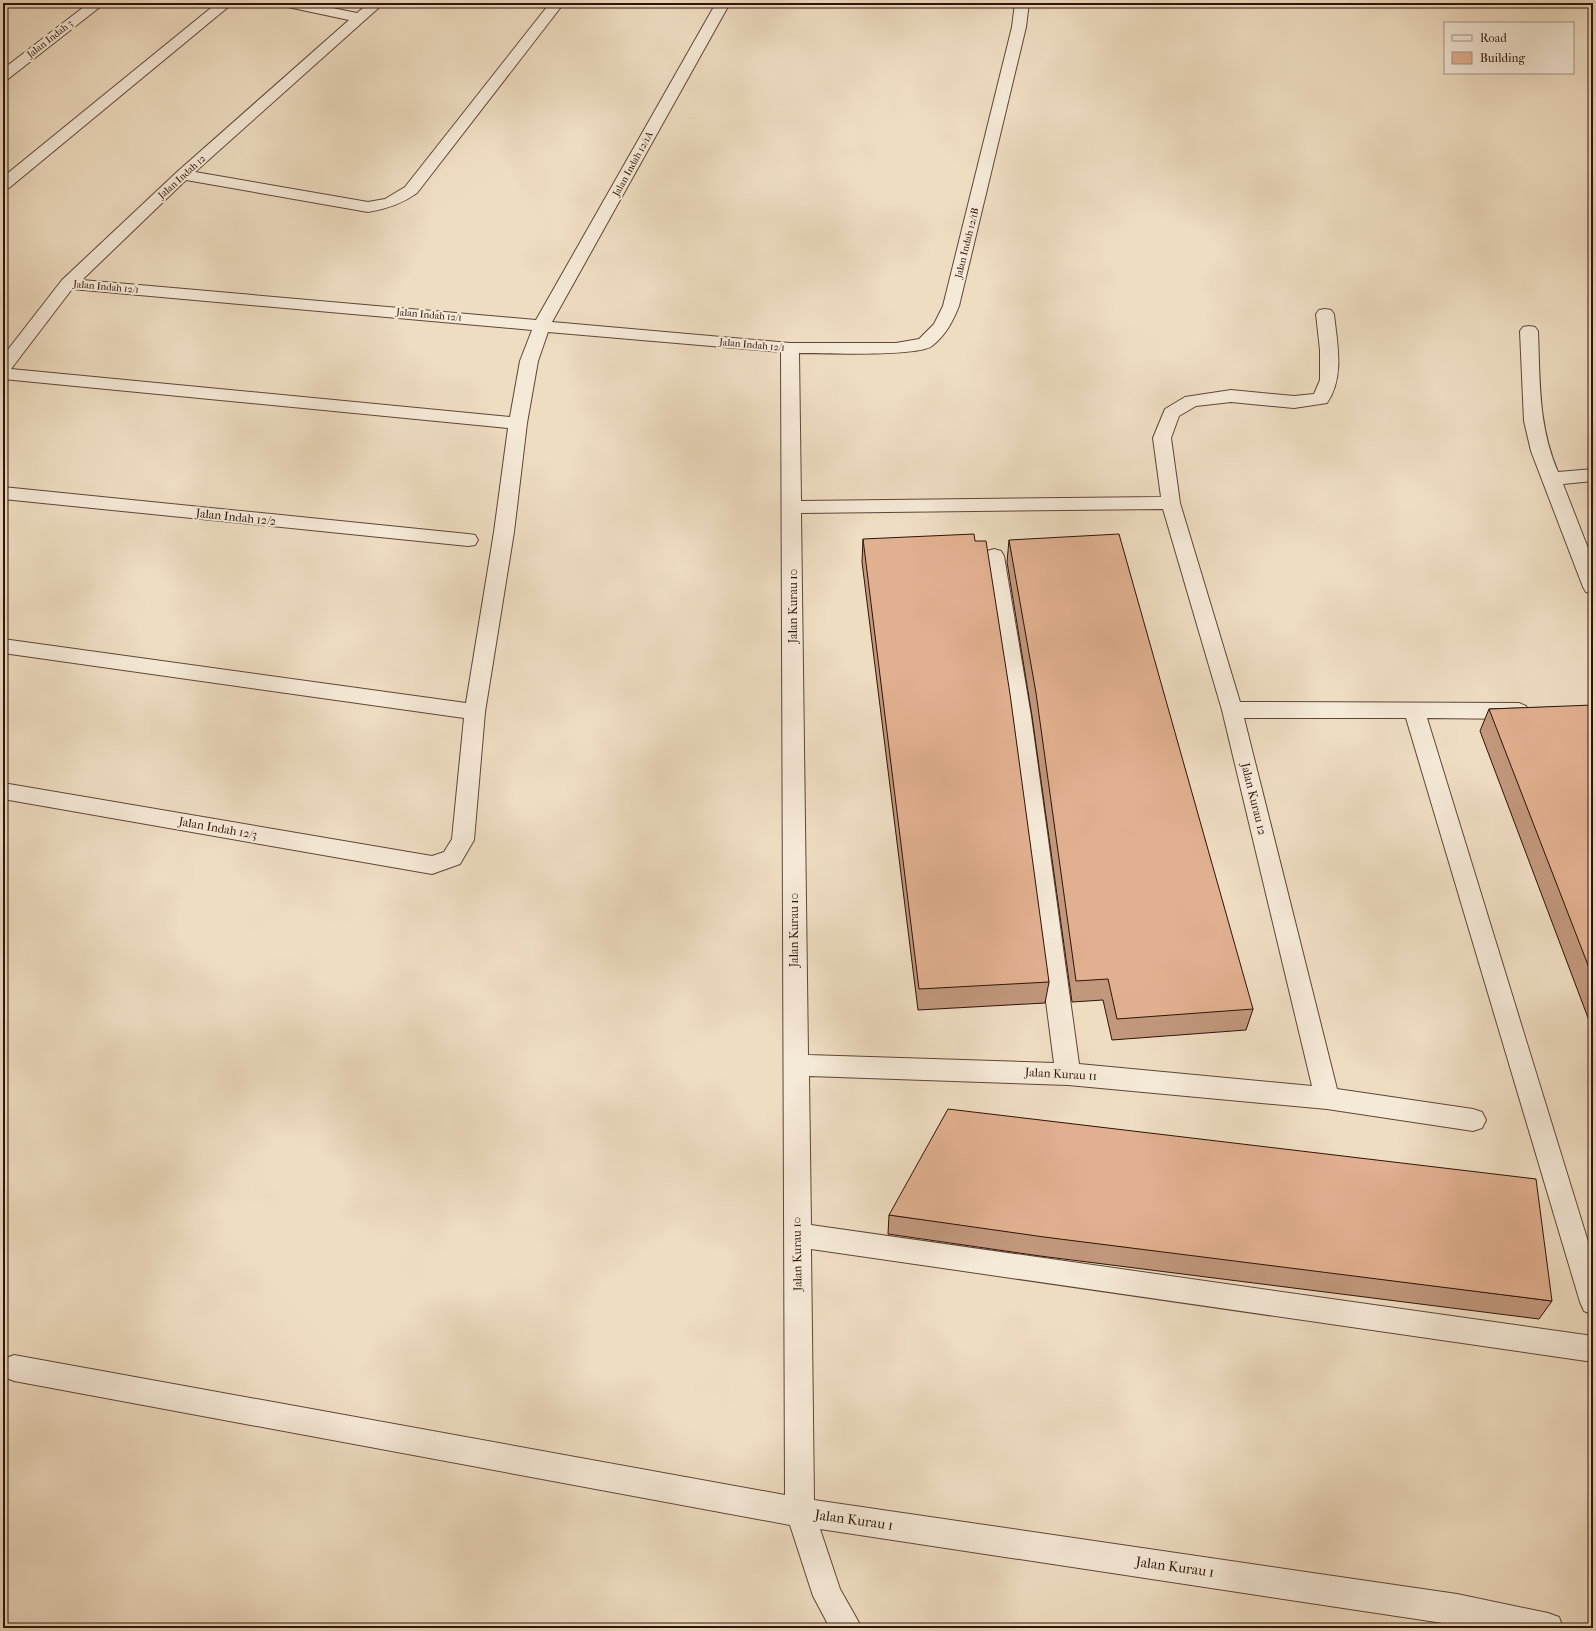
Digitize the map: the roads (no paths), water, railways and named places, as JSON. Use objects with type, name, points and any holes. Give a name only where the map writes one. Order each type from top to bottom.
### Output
[{"type":"street","name":"Jalan Indah 3","points":[[3,76],[98,3]]},
{"type":"street","points":[[3,185],[226,3]]},
{"type":"street","points":[[288,3],[360,18]]},
{"type":"street","name":"Jalan Indah 12","points":[[3,368],[68,284],[183,176],[377,3]]},
{"type":"street","points":[[183,176],[368,207],[384,206],[398,200],[411,190],[557,3]]},
{"type":"street","name":"Jalan Indah 12/1A","points":[[432,865],[452,858],[463,840],[474,712],[504,532],[518,423],[529,361],[542,325],[723,3]]},
{"type":"street","name":"Jalan Indah 12/1B","points":[[790,348],[896,348],[926,343],[942,326],[951,306],[966,249],[1019,27],[1022,3]]},
{"type":"street","name":"Jalan Indah 12/1","points":[[68,284],[790,348]]},
{"type":"street","name":"Jalan Kurau 12","points":[[1325,314],[1329,350],[1329,380],[1321,399],[1294,402],[1231,396],[1191,401],[1171,413],[1162,438],[1171,503],[1232,710],[1327,1098]]},
{"type":"street","points":[[1529,331],[1533,421],[1540,451],[1552,478],[1593,587]]},
{"type":"street","name":"Jalan Kurau 10","points":[[790,348],[800,1512],[828,1596],[847,1628]]},
{"type":"street","points":[[3,374],[518,423]]},
{"type":"street","points":[[1552,478],[1593,475]]},
{"type":"street","name":"Jalan Indah 12/2","points":[[3,493],[468,540]]},
{"type":"street","points":[[792,507],[1171,503]]},
{"type":"street","points":[[994,556],[1020,716],[1068,1074]]},
{"type":"street","points":[[3,646],[474,712]]},
{"type":"street","points":[[1232,710],[1539,711]]},
{"type":"street","points":[[1414,711],[1593,1302]]},
{"type":"street","name":"Jalan Indah 12/3","points":[[3,791],[432,865]]},
{"type":"street","name":"Jalan Kurau 11","points":[[795,1065],[1068,1074],[1327,1098],[1474,1120]]},
{"type":"street","points":[[797,1235],[1593,1349]]},
{"type":"street","name":"Jalan Kurau 1","points":[[14,1368],[800,1512],[1457,1609],[1548,1628]]}]
